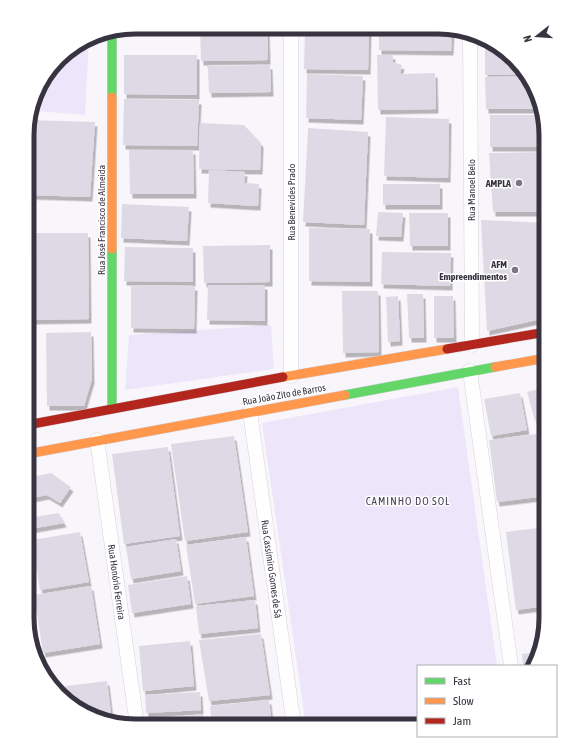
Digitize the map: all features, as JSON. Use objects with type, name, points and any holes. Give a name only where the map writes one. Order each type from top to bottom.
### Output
[{"type":"street","name":"Rua Benevides Prado","points":[[291,34],[291,376]]},
{"type":"street","name":"Rua José Francisco de Almeida","points":[[112,36],[112,409]]},
{"type":"street","name":"Rua Manoel Belo","points":[[470,39],[472,345]]},
{"type":"street","name":"Rua João Zito de Barros","points":[[34,424],[112,409],[136,408],[291,376],[539,333]]},
{"type":"street","name":"Rua João Zito de Barros","points":[[34,453],[97,440],[140,428],[250,412],[539,359]]},
{"type":"street","points":[[470,371],[511,665]]},
{"type":"street","name":"Rua Cassimiro Gomes de Sá","points":[[250,412],[293,719]]},
{"type":"street","name":"Rua Honório Ferreira","points":[[97,440],[136,719]]},
{"type":"shaded area","points":[[89,45],[85,115],[37,111],[48,84],[59,68],[68,59]]},
{"type":"shaded area","points":[[271,325],[274,369],[125,390],[129,335]]},
{"type":"shaded area","points":[[458,387],[497,665],[417,665],[417,718],[305,719],[262,423]]},
{"type":"building","points":[[200,34],[267,34],[268,60],[201,61]]},
{"type":"building","points":[[305,34],[369,34],[368,70],[304,69]]},
{"type":"building","points":[[379,34],[452,35],[451,51],[379,50]]},
{"type":"building","points":[[485,46],[499,55],[519,75],[485,75]]},
{"type":"building","points":[[124,55],[197,55],[197,95],[124,94]]},
{"type":"building","points":[[377,55],[393,55],[393,62],[402,65],[400,74],[435,73],[436,109],[378,110]]},
{"type":"building","points":[[270,65],[271,92],[209,93],[207,66]]},
{"type":"building","points":[[307,74],[363,76],[361,120],[306,118]]},
{"type":"building","points":[[520,76],[529,90],[536,109],[486,109],[485,77]]},
{"type":"building","points":[[124,99],[199,100],[197,146],[123,145]]},
{"type":"building","points":[[490,115],[537,115],[539,147],[490,147]]},
{"type":"building","points":[[386,117],[449,119],[448,178],[384,176]]},
{"type":"building","points":[[35,120],[95,122],[90,197],[34,195]]},
{"type":"building","points":[[200,123],[244,125],[261,143],[260,170],[199,169]]},
{"type":"building","points":[[308,128],[368,132],[364,225],[303,222]]},
{"type":"building","points":[[129,150],[193,150],[194,194],[130,194]]},
{"type":"building","name":"AMPLA","points":[[539,152],[539,212],[493,212],[489,153]]},
{"type":"building","points":[[209,170],[245,172],[244,183],[259,184],[258,206],[208,203]]},
{"type":"building","points":[[383,184],[440,184],[440,205],[383,205]]},
{"type":"building","points":[[122,204],[189,207],[187,241],[121,238]]},
{"type":"building","points":[[378,212],[403,213],[401,237],[376,236]]},
{"type":"building","points":[[409,213],[448,213],[448,246],[410,246]]},
{"type":"building","name":"AFM Empreendimentos","points":[[481,220],[539,223],[539,320],[487,331]]},
{"type":"building","points":[[309,228],[370,229],[370,282],[309,281]]},
{"type":"building","points":[[34,233],[88,233],[89,319],[34,320]]},
{"type":"building","points":[[270,245],[270,282],[204,283],[203,246]]},
{"type":"building","points":[[125,247],[193,248],[193,282],[124,281]]},
{"type":"building","points":[[382,252],[451,253],[450,286],[381,284]]},
{"type":"building","points":[[131,285],[195,286],[194,329],[131,328]]},
{"type":"building","points":[[208,285],[265,285],[265,321],[207,320]]},
{"type":"building","points":[[342,291],[378,291],[379,352],[343,353]]},
{"type":"building","points":[[407,294],[423,294],[424,338],[409,338]]},
{"type":"building","points":[[398,296],[400,341],[388,342],[386,297]]},
{"type":"building","points":[[434,296],[453,296],[454,338],[434,338]]},
{"type":"building","points":[[91,332],[92,379],[84,406],[47,406],[46,333]]},
{"type":"building","points":[[539,389],[539,420],[535,421],[527,392]]},
{"type":"building","points":[[520,393],[527,430],[491,436],[484,399]]},
{"type":"building","points":[[539,434],[539,497],[497,502],[489,440]]},
{"type":"building","points":[[234,436],[248,532],[185,541],[171,444]]},
{"type":"building","points":[[168,447],[180,536],[124,544],[112,454]]},
{"type":"building","points":[[51,473],[71,487],[60,503],[47,495],[34,498],[34,477]]},
{"type":"building","points":[[59,513],[64,523],[34,528],[34,517]]},
{"type":"building","points":[[539,528],[539,607],[516,610],[506,532]]},
{"type":"building","points":[[80,532],[89,582],[40,590],[34,552],[34,540]]},
{"type":"building","points":[[246,537],[254,596],[195,604],[186,545]]},
{"type":"building","points":[[176,539],[181,571],[131,579],[126,547]]},
{"type":"building","points":[[187,576],[191,604],[132,613],[128,585]]},
{"type":"building","points":[[91,586],[100,644],[43,653],[34,595]]},
{"type":"building","points":[[255,600],[258,628],[199,634],[196,606]]},
{"type":"building","points":[[261,634],[270,695],[209,701],[199,640]]},
{"type":"building","points":[[190,641],[194,686],[143,691],[139,646]]},
{"type":"building","points":[[533,653],[528,665],[523,665],[522,654]]},
{"type":"building","points":[[107,681],[111,716],[90,709],[68,694],[61,687]]},
{"type":"building","points":[[200,692],[201,710],[146,713],[145,695]]},
{"type":"building","points":[[269,700],[271,719],[211,719],[210,706]]},
{"type":"building","points":[[203,714],[204,719],[157,719]]},
{"type":"traffic: fast","points":[[112,36],[112,97]]},
{"type":"traffic: fast","points":[[112,249],[112,409]]},
{"type":"traffic: fast","points":[[345,395],[495,367]]},
{"type":"traffic: slow","points":[[112,97],[112,249]]},
{"type":"traffic: slow","points":[[283,377],[447,349]]},
{"type":"traffic: slow","points":[[495,367],[539,359]]},
{"type":"traffic: slow","points":[[34,453],[345,395]]},
{"type":"traffic: jam","points":[[447,349],[539,333]]},
{"type":"traffic: jam","points":[[34,424],[283,377]]},
{"type":"place","name":"AMPLA","points":[[519,183]]},
{"type":"place","name":"AFM Empreendimentos","points":[[515,270]]},
{"type":"district","name":"CAMINHO DO SOL","points":[[408,501]]}]
